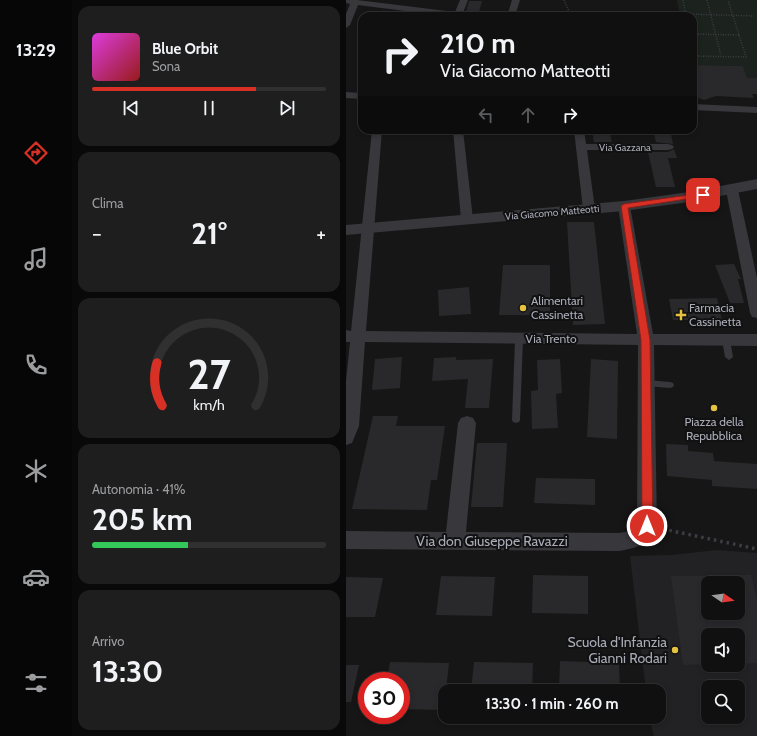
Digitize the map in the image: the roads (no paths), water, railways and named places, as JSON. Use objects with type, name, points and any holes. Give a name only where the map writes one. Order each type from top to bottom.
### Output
[{"type":"street","points":[[462,12],[464,0]]},
{"type":"street","points":[[512,12],[516,0]]},
{"type":"street","points":[[346,1],[381,2],[438,12]]},
{"type":"street","points":[[346,25],[355,2]]},
{"type":"street","points":[[346,95],[358,96]]},
{"type":"street","points":[[697,107],[757,110]]},
{"type":"street","points":[[346,438],[350,426],[352,336],[368,228],[377,134]]},
{"type":"street","points":[[458,134],[467,219]]},
{"type":"street","points":[[580,134],[589,209]]},
{"type":"street","name":"Via Gazzana","points":[[582,147],[668,147]]},
{"type":"street","name":"Via Giacomo Matteotti","points":[[346,230],[624,206],[732,190],[757,184]]},
{"type":"street","points":[[732,190],[757,313]]},
{"type":"street","points":[[624,206],[646,340],[646,383]]},
{"type":"street","name":"Via Trento","points":[[352,336],[519,339],[757,340]]},
{"type":"street","name":"Via don Giuseppe Ravazzi","points":[[346,540],[619,542],[643,532],[646,383]]},
{"type":"street","points":[[455,541],[467,423]]},
{"type":"lane","points":[[516,420],[519,339]]},
{"type":"lane","points":[[726,340],[729,357]]},
{"type":"lane","points":[[646,383],[670,385]]},
{"type":"place","name":"Alimentari Cassinetta","points":[[523,308]]},
{"type":"place","name":"Farmacia Cassinetta","points":[[681,315]]},
{"type":"place","name":"Piazza della Repubblica","points":[[714,408]]},
{"type":"place","name":"Scuola d'Infanzia Gianni Rodari","points":[[675,650]]}]
